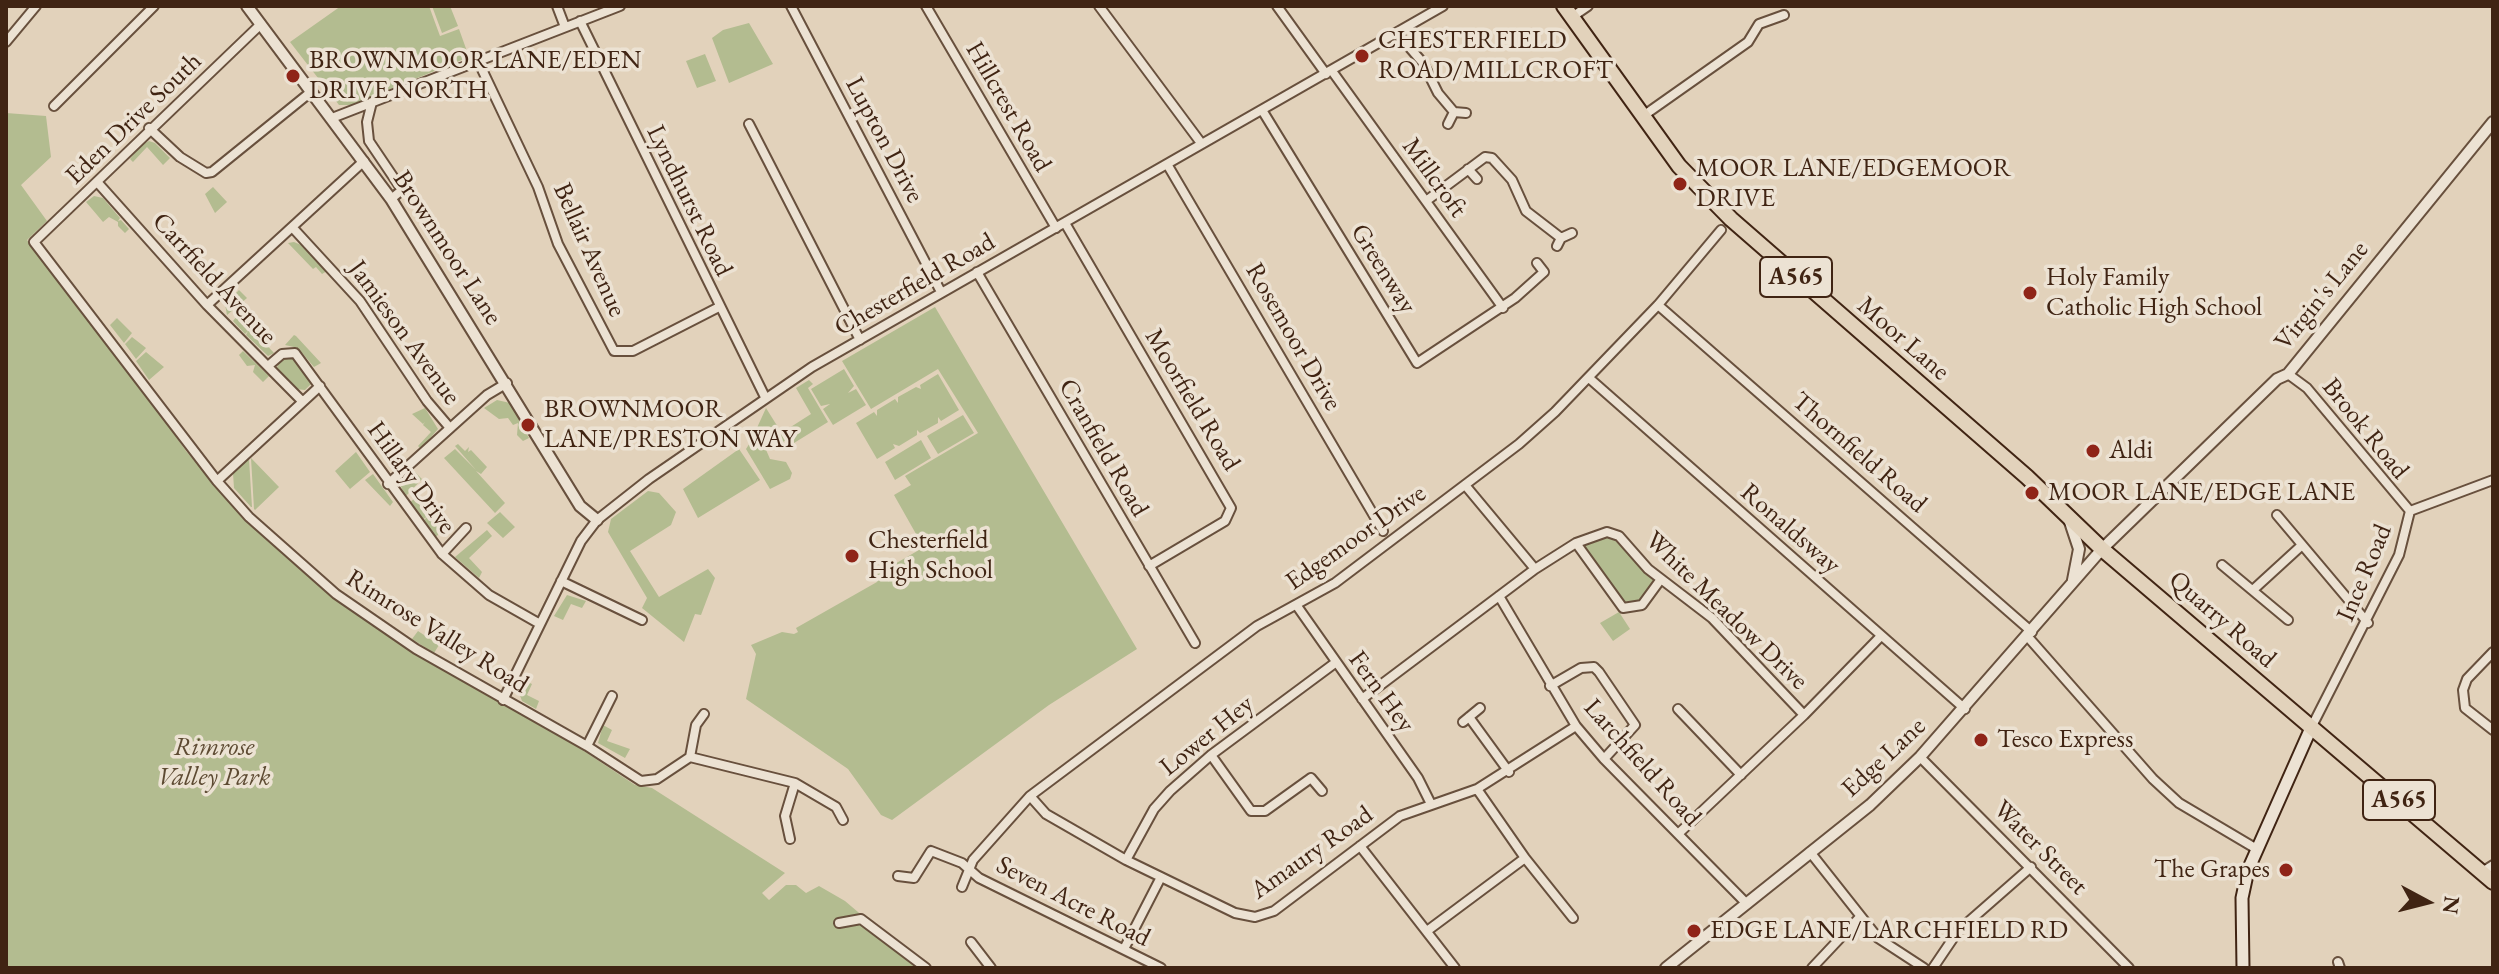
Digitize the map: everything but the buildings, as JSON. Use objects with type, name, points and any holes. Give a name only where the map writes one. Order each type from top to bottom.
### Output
[{"type":"highway","name":"Moor Lane","points":[[1568,12],[1679,166],[1731,219],[2066,512],[2102,549]]},
{"type":"highway","name":"Quarry Road","points":[[2102,549],[2311,728]]},
{"type":"highway","name":"A565","points":[[2311,728],[2489,873]]},
{"type":"main road","points":[[2243,968],[2242,898],[2255,848],[2311,728]]},
{"type":"street","points":[[6,42],[36,6]]},
{"type":"street","points":[[54,106],[154,6]]},
{"type":"street","name":"Brownmoor Lane","points":[[247,6],[391,199],[580,506],[597,520]]},
{"type":"street","points":[[557,6],[565,27]]},
{"type":"street","points":[[332,118],[620,6]]},
{"type":"street","name":"Lupton Drive","points":[[791,6],[941,292]]},
{"type":"street","name":"Hillcrest Road","points":[[926,6],[1056,228]]},
{"type":"street","points":[[1099,6],[1201,143]]},
{"type":"street","name":"Millcroft","points":[[1277,6],[1426,201],[1503,308]]},
{"type":"street","name":"Chesterfield Road","points":[[503,700],[581,541],[597,520],[765,397],[941,292],[1443,6]]},
{"type":"street","points":[[1568,12],[1588,6]]},
{"type":"street","points":[[1643,116],[1748,42],[1759,24],[1784,15]]},
{"type":"street","name":"Lyndhurst Road","points":[[580,21],[765,397]]},
{"type":"street","name":"Eden Drive South","points":[[34,242],[98,183],[149,128],[261,24]]},
{"type":"street","points":[[1397,33],[1426,66],[1435,89],[1454,112],[1466,113]]},
{"type":"street","name":"Bellair Avenue","points":[[478,61],[538,187],[554,235],[614,351],[633,351],[719,307]]},
{"type":"street","points":[[149,128],[180,157],[206,173],[212,172],[312,91]]},
{"type":"street","points":[[372,102],[367,122],[369,141],[402,190],[391,199]]},
{"type":"street","name":"Greenway","points":[[1262,110],[1417,363],[1503,308]]},
{"type":"street","points":[[1448,124],[1454,112]]},
{"type":"street","name":"Virgin's Lane","points":[[2102,549],[2273,382],[2288,374],[2493,122]]},
{"type":"street","points":[[749,124],[860,340]]},
{"type":"street","points":[[1426,201],[1485,157],[1498,160],[1512,180],[1526,211],[1559,242],[1572,233]]},
{"type":"street","points":[[207,305],[364,161]]},
{"type":"street","name":"Rosemoor Drive","points":[[1167,164],[1383,531]]},
{"type":"street","points":[[1468,169],[1477,179]]},
{"type":"street","name":"Carrfield Avenue","points":[[98,183],[207,305],[302,401]]},
{"type":"street","name":"Moorfield Road","points":[[1065,223],[1231,508],[1225,521],[1149,566]]},
{"type":"street","name":"Jamieson Avenue","points":[[292,227],[360,301],[427,401],[450,428]]},
{"type":"street","name":"Edgemoor Drive","points":[[962,887],[993,836],[1030,796],[1257,626],[1335,583],[1528,436],[1589,378],[1658,305],[1721,230]]},
{"type":"street","name":"Rimrose Valley Road","points":[[34,242],[118,347],[182,439],[217,481],[249,517],[336,594],[416,649],[646,782],[657,779],[690,757]]},
{"type":"street","points":[[1503,308],[1544,272],[1537,263]]},
{"type":"street","name":"Cranfield Road","points":[[977,272],[1195,643]]},
{"type":"street","name":"Thornfield Road","points":[[1658,305],[2030,634],[2170,795],[2201,819],[2255,848]]},
{"type":"street","name":"Hillary Drive","points":[[268,366],[282,354],[295,353],[442,554],[489,595],[540,624]]},
{"type":"street","name":"Brook Road","points":[[2288,374],[2307,388],[2410,511]]},
{"type":"street","name":"Ronaldsway","points":[[1589,378],[1965,709]]},
{"type":"street","points":[[388,484],[487,395],[507,383]]},
{"type":"street","points":[[217,481],[320,386]]},
{"type":"street","name":"Ince Road","points":[[2311,728],[2368,623],[2399,555],[2410,511],[2493,480]]},
{"type":"street","points":[[1465,485],[1535,569]]},
{"type":"street","points":[[2066,512],[2079,555],[2068,589]]},
{"type":"street","points":[[2277,515],[2368,623]]},
{"type":"street","points":[[442,554],[466,528]]},
{"type":"street","name":"White Meadow Drive","points":[[1362,699],[1535,569],[1576,543],[1599,533],[1614,533],[1661,579],[1712,618],[1804,715]]},
{"type":"street","points":[[1576,543],[1623,608],[1642,605],[1661,579]]},
{"type":"street","points":[[2254,589],[2301,546]]},
{"type":"street","name":"Edge Lane","points":[[1666,968],[1870,805],[1920,757],[2102,549]]},
{"type":"street","points":[[2222,565],[2288,620]]},
{"type":"street","points":[[561,581],[642,620]]},
{"type":"street","name":"Larchfield Road","points":[[1499,596],[1576,726],[1604,759],[1747,904]]},
{"type":"street","name":"Fern Hey","points":[[1297,606],[1418,778],[1431,804]]},
{"type":"street","points":[[1678,834],[1804,715],[1881,636]]},
{"type":"street","points":[[2493,652],[2467,679],[2463,690],[2465,708],[2493,730]]},
{"type":"street","name":"Lower Hey","points":[[1126,860],[1154,809],[1211,755],[1335,663]]},
{"type":"street","points":[[1550,686],[1581,668],[1594,667],[1627,711],[1635,725],[1604,759]]},
{"type":"street","points":[[587,746],[612,696]]},
{"type":"street","points":[[1480,708],[1466,719],[1509,772]]},
{"type":"street","points":[[1678,709],[1741,775]]},
{"type":"street","points":[[704,714],[696,725],[690,757],[795,783],[836,807],[843,820]]},
{"type":"street","name":"Amaury Road","points":[[1030,796],[1046,814],[1126,860],[1235,913],[1255,917],[1274,911],[1400,816],[1477,789],[1509,772],[1576,726]]},
{"type":"street","points":[[1211,755],[1251,811],[1265,811],[1311,778],[1322,791]]},
{"type":"street","name":"Water Street","points":[[1920,757],[2129,968]]},
{"type":"street","points":[[790,839],[785,816],[795,783]]},
{"type":"street","points":[[1477,789],[1525,858],[1573,918]]},
{"type":"street","points":[[1360,846],[1455,968]]},
{"type":"street","name":"Seven Acre Road","points":[[898,876],[914,878],[931,851],[1161,968]]},
{"type":"street","points":[[1810,852],[1859,918],[1878,938],[1924,968]]},
{"type":"street","points":[[1427,931],[1525,858]]},
{"type":"street","points":[[1933,968],[1958,931],[2031,867]]},
{"type":"street","points":[[1124,949],[1161,877]]},
{"type":"street","points":[[1812,968],[1859,918]]},
{"type":"street","points":[[839,923],[861,919],[926,968]]},
{"type":"street","points":[[971,942],[991,968]]},
{"type":"green space","points":[[341,6],[429,6],[440,36],[459,29],[469,57],[351,105],[339,105],[290,42]]},
{"type":"green space","points":[[432,6],[450,6],[458,26],[442,33]]},
{"type":"green space","points":[[749,23],[773,64],[729,83],[712,38],[723,30]]},
{"type":"green space","points":[[705,54],[716,81],[697,88],[686,61]]},
{"type":"green space","name":"Rimrose Valley Park","points":[[6,113],[46,116],[51,157],[21,185],[47,221],[27,240],[111,344],[186,451],[218,488],[321,586],[405,647],[569,741],[635,785],[652,788],[785,873],[762,893],[769,900],[786,885],[796,885],[806,893],[819,886],[845,901],[924,968],[6,968]]},
{"type":"green space","points":[[149,141],[170,158],[163,165],[147,147],[133,162],[130,159],[141,145]]},
{"type":"green space","points":[[213,187],[227,202],[215,213],[205,194]]},
{"type":"green space","points":[[94,196],[103,198],[120,218],[118,221],[121,220],[129,229],[125,233],[118,222],[109,217],[103,222],[86,202]]},
{"type":"green space","points":[[294,242],[327,271],[322,274],[316,267],[313,269],[288,243]]},
{"type":"green space","points":[[239,290],[247,298],[227,315],[225,304]]},
{"type":"green space","points":[[935,307],[1137,649],[1049,705],[892,820],[881,815],[848,769],[746,699],[756,654],[751,645],[782,632],[798,632],[796,628],[877,582],[874,576],[919,550],[920,541],[894,495],[911,485],[905,476],[978,433],[938,369],[871,409],[842,361]]},
{"type":"green space","points":[[237,316],[274,353],[268,356],[246,335],[248,331],[245,334],[233,321]]},
{"type":"green space","points":[[117,318],[132,333],[124,343],[110,325]]},
{"type":"green space","points":[[294,335],[321,363],[314,367],[298,348],[285,345]]},
{"type":"green space","points":[[132,337],[146,348],[136,359],[125,344]]},
{"type":"green space","points":[[243,351],[269,376],[263,382],[253,372],[255,365],[247,366],[239,355]]},
{"type":"green space","points":[[146,352],[164,367],[149,380],[136,361]]},
{"type":"green space","points":[[293,357],[313,382],[305,390],[296,389],[276,369],[281,359]]},
{"type":"green space","points":[[844,369],[854,386],[848,393],[856,389],[866,405],[833,425],[823,409],[830,404],[821,406],[811,389]]},
{"type":"green space","points":[[938,374],[959,410],[941,421],[938,417],[938,423],[920,433],[917,430],[917,435],[899,446],[893,444],[895,448],[877,459],[856,423],[874,412],[877,416],[877,410],[895,399],[898,403],[898,397],[916,387],[921,389],[920,385]]},
{"type":"green space","points":[[809,380],[813,384],[808,388],[828,422],[794,443],[786,430],[811,414],[796,388]]},
{"type":"green space","points":[[497,400],[510,403],[529,438],[523,441],[517,435],[518,423],[513,425],[508,418],[499,419],[484,408]]},
{"type":"green space","points":[[425,408],[438,429],[421,449],[418,446],[431,432],[423,425],[425,422],[423,424],[412,414]]},
{"type":"green space","points":[[766,408],[786,440],[777,446],[764,431],[760,434],[756,430]]},
{"type":"green space","points":[[963,415],[974,433],[938,454],[927,436]]},
{"type":"green space","points":[[753,438],[761,438],[770,459],[786,462],[792,473],[790,479],[770,489],[746,449]]},
{"type":"green space","points":[[921,440],[931,458],[895,480],[885,462]]},
{"type":"green space","points":[[458,444],[465,451],[469,447],[468,452],[471,450],[487,467],[481,474],[476,471],[505,503],[495,513],[444,458],[455,449],[476,470],[455,446]]},
{"type":"green space","points":[[739,449],[760,480],[698,518],[683,489]]},
{"type":"green space","points":[[356,452],[370,472],[350,489],[335,471]]},
{"type":"green space","points":[[251,458],[279,487],[255,510],[254,509]]},
{"type":"green space","points":[[249,459],[252,507],[234,488],[233,473]]},
{"type":"green space","points":[[415,472],[422,479],[405,497],[401,486]]},
{"type":"green space","points":[[373,474],[393,502],[390,506],[365,480]]},
{"type":"green space","points":[[648,491],[659,493],[676,512],[671,525],[630,551],[659,597],[708,569],[715,578],[701,615],[695,614],[684,642],[642,608],[647,598],[608,532],[611,519]]},
{"type":"green space","points":[[414,499],[443,529],[436,537],[423,521],[428,516],[422,520],[409,503]]},
{"type":"green space","points":[[500,512],[515,527],[503,538],[487,523]]},
{"type":"green space","points":[[487,530],[492,536],[469,558],[482,572],[479,578],[455,557]]},
{"type":"green space","points":[[1607,535],[1617,539],[1654,580],[1641,602],[1627,605],[1620,601],[1584,549],[1587,542]]},
{"type":"green space","points":[[567,595],[586,601],[582,608],[571,604],[563,620],[554,616]]},
{"type":"green space","points":[[1619,612],[1630,629],[1613,641],[1600,623]]},
{"type":"green space","points":[[418,631],[439,645],[434,653],[412,639]]},
{"type":"green space","points":[[523,680],[532,684],[527,695],[539,701],[536,709],[522,701],[518,690]]},
{"type":"green space","points":[[603,725],[612,730],[607,741],[630,749],[625,758],[598,743]]},
{"type":"place","name":"CHESTERFIELD ROAD/MILLCROFT","points":[[1362,56]]},
{"type":"place","name":"BROWNMOOR LANE/EDEN DRIVE NORTH","points":[[293,76]]},
{"type":"place","name":"MOOR LANE/EDGEMOOR DRIVE","points":[[1680,184]]},
{"type":"place","name":"Holy Family Catholic High School","points":[[2030,293]]},
{"type":"place","name":"BROWNMOOR LANE/PRESTON WAY","points":[[528,425]]},
{"type":"place","name":"Aldi","points":[[2093,451]]},
{"type":"place","name":"MOOR LANE/EDGE LANE","points":[[2032,493]]},
{"type":"place","name":"Chesterfield High School","points":[[852,556]]},
{"type":"place","name":"Tesco Express","points":[[1981,740]]},
{"type":"place","name":"The Grapes","points":[[2286,870]]},
{"type":"place","name":"EDGE LANE/LARCHFIELD RD","points":[[1694,931]]}]
